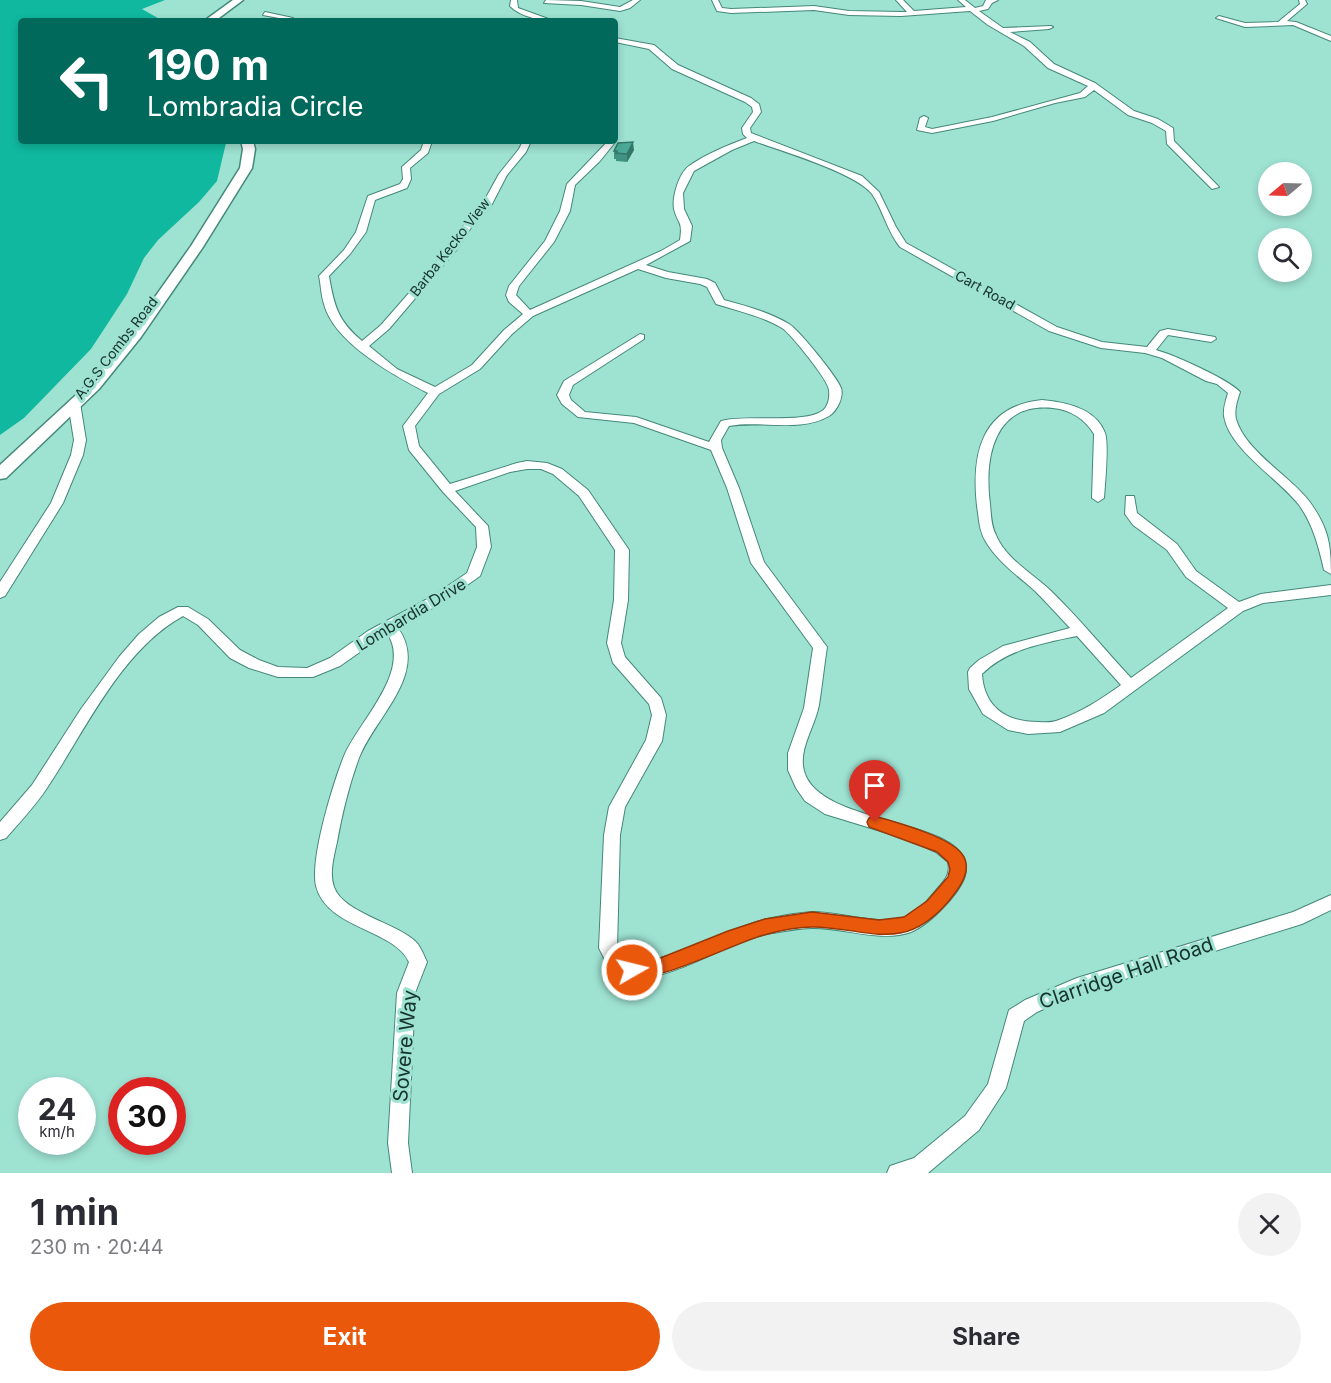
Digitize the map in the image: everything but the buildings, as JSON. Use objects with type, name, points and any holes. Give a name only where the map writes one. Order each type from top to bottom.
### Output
[{"type":"main road","points":[[214,18],[241,0]]},
{"type":"main road","points":[[218,18],[241,0]]},
{"type":"main road","name":"A.G.S Combs Road","points":[[0,474],[94,386],[186,264],[246,168],[249,148],[247,144]]},
{"type":"street","points":[[514,0],[513,6],[516,9],[542,18]]},
{"type":"street","points":[[546,2],[581,3],[620,9],[628,7],[637,0]]},
{"type":"street","points":[[715,0],[719,10],[724,11],[814,8],[849,13],[972,10],[986,8],[989,1],[995,0]]},
{"type":"street","points":[[898,0],[912,13]]},
{"type":"street","points":[[961,0],[972,10],[1027,44],[1051,66],[1092,85],[1131,113],[1155,121],[1170,130],[1170,141],[1215,187]]},
{"type":"street","points":[[1280,24],[1304,4],[1302,0]]},
{"type":"street","points":[[1294,23],[1308,5],[1308,0]]},
{"type":"street","points":[[265,14],[286,18]]},
{"type":"street","points":[[1219,18],[1245,26],[1294,23],[1331,39]]},
{"type":"street","points":[[1002,30],[1049,27]]},
{"type":"street","points":[[618,41],[651,47],[675,67],[748,100],[756,106],[757,112],[746,128],[747,134],[754,138]]},
{"type":"street","points":[[924,118],[920,128],[932,131],[993,119],[1082,95],[1090,90],[1092,85]]},
{"type":"street","name":"Lombardia Drive","points":[[0,833],[41,785],[76,727],[117,671],[151,629],[173,614],[183,610],[194,616],[235,654],[254,664],[291,674],[308,673],[335,662],[373,635],[473,576],[480,561],[484,536],[482,526],[447,489],[413,447],[409,426],[435,392],[476,367],[508,332],[529,314],[638,265],[685,241],[687,226],[679,209],[679,193],[690,169],[729,148],[754,138]]},
{"type":"street","name":"Cart Road","points":[[754,138],[859,178],[871,185],[883,205],[891,232],[903,245],[1053,329],[1101,345],[1149,351],[1166,356],[1210,379],[1221,382],[1234,392],[1229,410],[1231,422],[1241,439],[1304,503],[1325,542],[1331,570]]},
{"type":"street","points":[[427,144],[425,151],[406,167],[408,179],[404,186],[371,198],[366,223],[361,232],[347,252],[324,276],[329,306],[346,333],[393,371],[435,392]]},
{"type":"street","name":"Barba Kecko View","points":[[363,345],[385,327],[454,246],[468,225],[487,204],[503,174],[526,144]]},
{"type":"street","points":[[529,314],[513,300],[511,295],[514,286],[549,242],[566,211],[571,184],[610,144]]},
{"type":"street","points":[[447,489],[526,465],[554,468],[576,485],[622,550],[621,600],[614,643],[618,659],[656,702],[659,715],[654,741],[617,807],[612,835],[608,948],[615,962],[632,970],[659,967],[745,933],[765,927],[812,920],[879,927],[908,925],[933,906],[955,881],[958,869],[956,858],[942,847],[914,835],[831,809],[811,796],[802,784],[796,770],[796,753],[811,708],[820,647],[758,563],[733,488],[716,448],[715,440],[725,423],[808,420],[827,413],[835,401],[835,388],[808,350],[778,321],[720,302],[711,285],[703,281],[666,274],[638,265]]},
{"type":"street","points":[[1149,351],[1164,333],[1168,332],[1211,339]]},
{"type":"street","points":[[640,337],[568,383],[562,395],[566,402],[582,414],[636,420],[716,448]]},
{"type":"street","points":[[0,593],[57,503],[74,463],[80,440],[74,403]]},
{"type":"street","points":[[1098,498],[1100,434],[1097,426],[1085,415],[1067,408],[1036,404],[1006,415],[989,438],[984,455],[982,492],[986,523],[992,540],[1130,686]]},
{"type":"street","points":[[1130,499],[1131,514],[1138,522],[1172,547],[1191,574],[1238,608]]},
{"type":"street","points":[[1079,630],[1029,643],[983,662],[975,672],[976,689],[988,710],[1008,723],[1028,728],[1055,728],[1100,709],[1238,608],[1261,599],[1331,590]]},
{"type":"street","name":"Sovere Way","points":[[390,627],[399,640],[402,659],[393,687],[352,756],[333,818],[324,867],[325,886],[331,898],[344,910],[412,949],[418,962],[406,993],[398,1143],[402,1173]]},
{"type":"street","name":"Clarridge Hall Road","points":[[897,1173],[919,1167],[972,1123],[996,1088],[1016,1016],[1031,1006],[1077,986],[1263,927],[1296,919],[1331,902]]},
{"type":"shaded area","points":[[0,0],[165,0],[142,9],[158,18],[18,18],[18,144],[226,144],[217,181],[199,202],[158,240],[144,258],[127,294],[91,349],[24,418],[0,435]]},
{"type":"route","points":[[632,970],[659,967],[735,936],[765,927],[812,920],[879,927],[908,925],[933,906],[955,881],[958,869],[956,858],[942,847],[875,822]]}]
